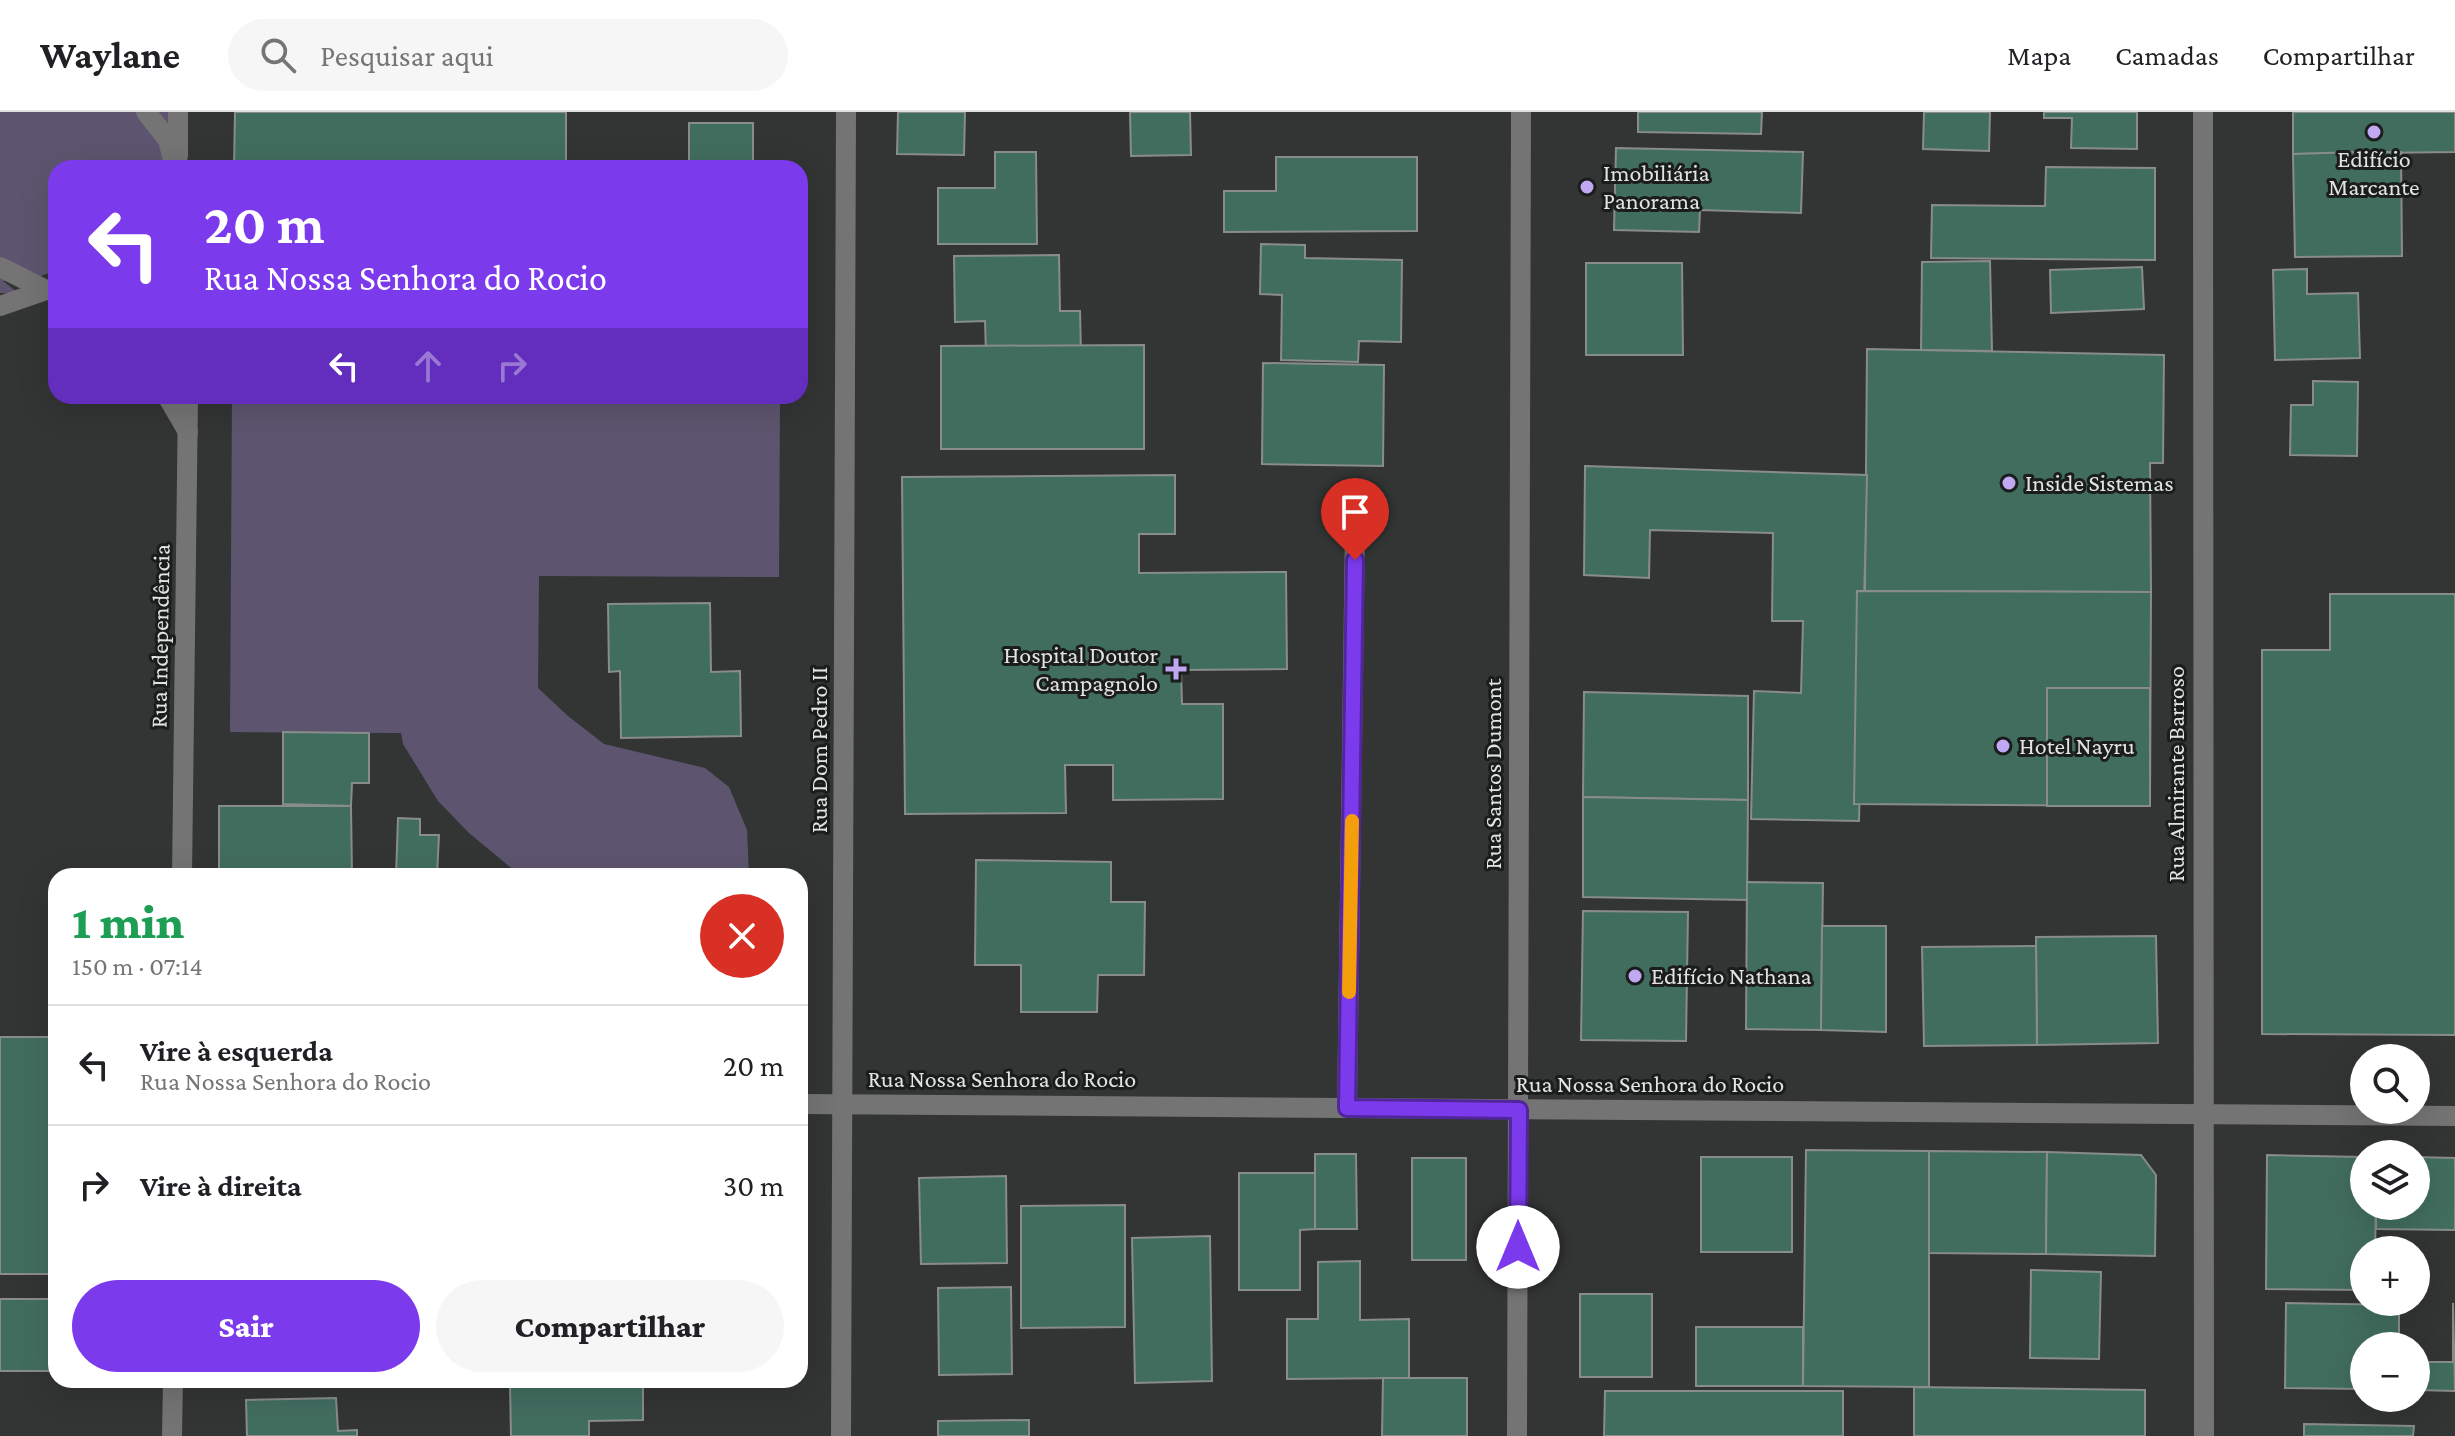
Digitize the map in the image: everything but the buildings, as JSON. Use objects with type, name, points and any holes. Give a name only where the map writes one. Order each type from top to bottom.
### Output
[{"type":"street","points":[[146,112],[168,140],[174,160]]},
{"type":"street","points":[[176,160],[178,112]]},
{"type":"street","name":"Rua Dom Pedro II","points":[[841,1436],[846,112]]},
{"type":"street","name":"Rua Santos Dumont","points":[[1517,1436],[1521,112]]},
{"type":"street","name":"Rua Almirante Barroso","points":[[2203,112],[2204,1436]]},
{"type":"street","points":[[0,267],[48,289]]},
{"type":"street","points":[[0,306],[48,291]]},
{"type":"street","points":[[172,404],[188,432]]},
{"type":"street","name":"Rua Independência","points":[[182,868],[188,404]]},
{"type":"street","points":[[1347,1108],[1355,529]]},
{"type":"street","name":"Rua Nossa Senhora do Rocio","points":[[808,1104],[2455,1116]]},
{"type":"street","points":[[172,1436],[173,1388]]},
{"type":"shaded area","points":[[0,112],[168,112],[168,160],[48,160],[48,273],[36,278],[3,281],[18,293],[0,293]]},
{"type":"shaded area","points":[[232,404],[780,404],[779,577],[539,576],[538,688],[604,744],[705,768],[729,787],[747,830],[749,868],[511,868],[469,833],[438,801],[403,744],[401,733],[230,732]]},
{"type":"slow traffic","points":[[1349,992],[1352,821]]},
{"type":"place","name":"Edifício Marcante","points":[[2374,132]]},
{"type":"place","name":"Imobiliária Panorama","points":[[1587,187]]},
{"type":"place","name":"Inside Sistemas","points":[[2009,483]]},
{"type":"place","name":"Hospital Doutor Campagnolo","points":[[1176,669]]},
{"type":"place","name":"Hotel Nayru","points":[[2003,746]]},
{"type":"place","name":"Edifício Nathana","points":[[1635,976]]},
{"type":"route","points":[[1355,560],[1347,1108],[1519,1110],[1518,1247]]}]
